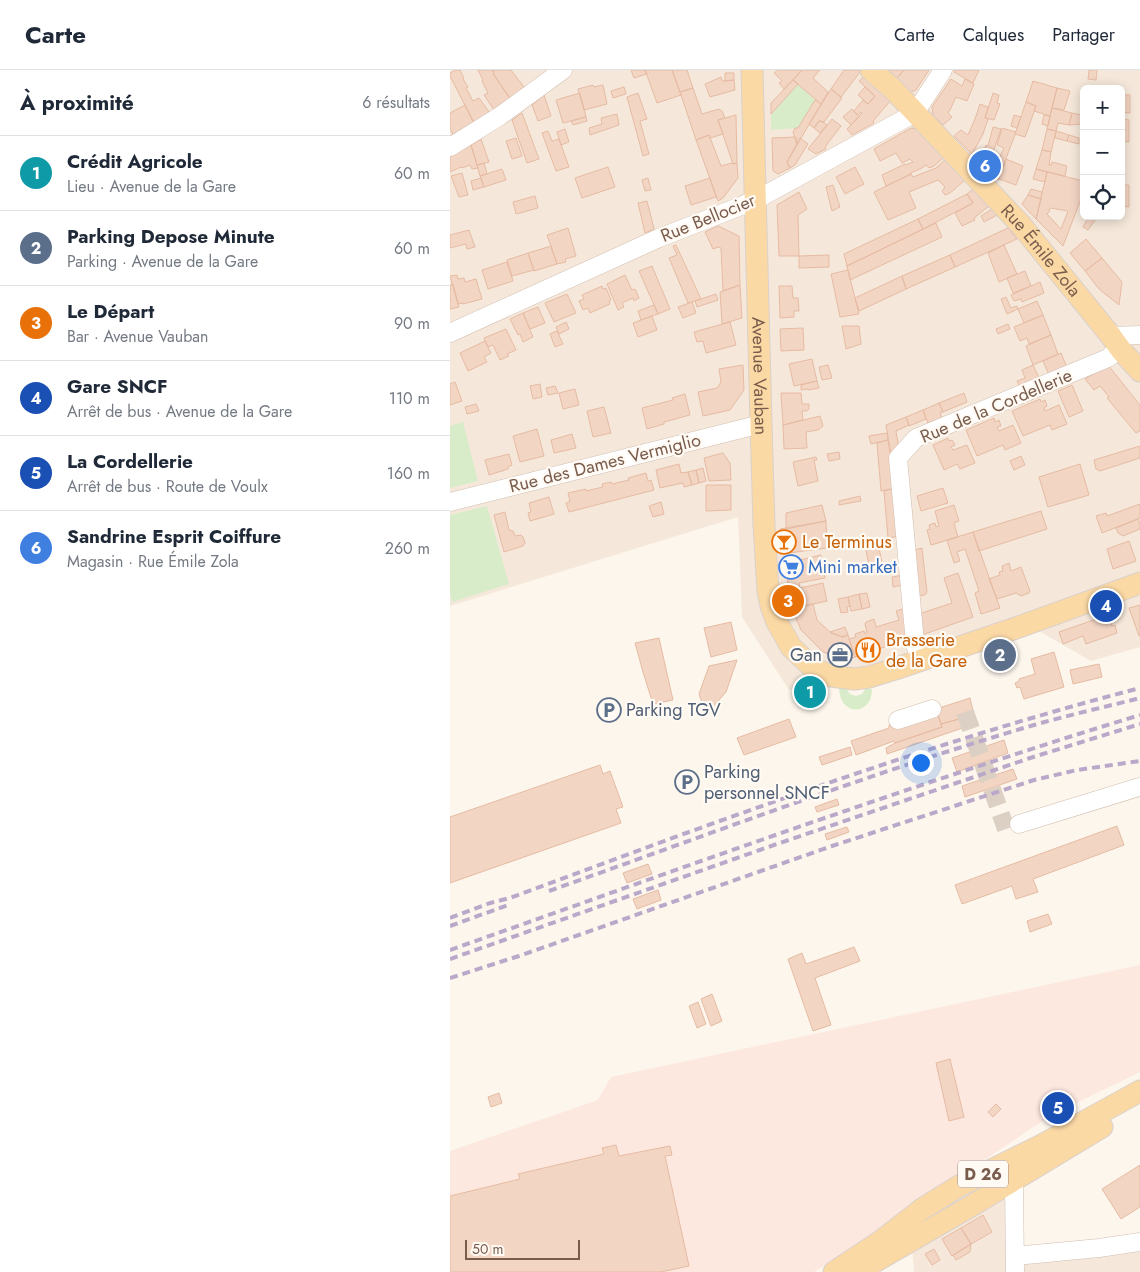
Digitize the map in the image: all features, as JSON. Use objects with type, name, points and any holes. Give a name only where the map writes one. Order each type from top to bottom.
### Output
[{"type":"main road","name":"Avenue Vauban","points":[[752,70],[764,525],[768,591],[771,606],[777,622],[791,647],[813,668],[831,676],[854,679],[881,674],[919,661]]},
{"type":"main road","name":"Rue Émile Zola","points":[[871,70],[893,89],[1021,225],[1140,371]]},
{"type":"main road","points":[[919,661],[1013,629],[1140,582]]},
{"type":"main road","name":"D 26","points":[[834,1272],[881,1241],[922,1209],[958,1186],[1040,1146],[1140,1091]]},
{"type":"main road","name":"D 26","points":[[857,1272],[1140,1105]]},
{"type":"street","points":[[450,147],[500,116],[563,70]]},
{"type":"street","name":"Rue Bellocier","points":[[450,333],[659,238],[755,200],[915,113],[943,70]]},
{"type":"street","points":[[1116,343],[1140,336]]},
{"type":"street","name":"Rue de la Cordellerie","points":[[919,661],[915,643],[898,458],[916,438],[1108,358],[1114,353],[1116,343]]},
{"type":"street","name":"Rue des Dames Vermiglio","points":[[450,502],[761,424]]},
{"type":"street","points":[[898,720],[932,709]]},
{"type":"street","points":[[1019,824],[1140,787]]},
{"type":"street","points":[[1014,1180],[1016,1264],[1140,1242]]},
{"type":"shaded area","points":[[450,70],[1140,70],[1140,647],[1091,661],[1018,619],[789,690],[742,617],[738,517],[450,606]]},
{"type":"shaded area","points":[[1140,965],[1140,1072],[1050,1116],[814,1272],[450,1272],[450,1151],[598,1100],[611,1077]]},
{"type":"shaded area","points":[[1006,1190],[1013,1263],[1140,1246],[1140,1272],[914,1272],[912,1249]]},
{"type":"green space","points":[[798,84],[815,100],[798,128],[771,130],[771,114]]},
{"type":"green space","points":[[463,422],[478,481],[450,488],[450,426]]},
{"type":"green space","points":[[487,506],[509,584],[452,602],[450,593],[450,515]]},
{"type":"green space","points":[[839,688],[846,688],[850,694],[856,696],[862,694],[865,689],[872,689],[871,698],[862,708],[856,710],[845,704]]},
{"type":"building","points":[[460,70],[473,101],[479,98],[490,113],[474,123],[450,76],[450,73]]},
{"type":"building","points":[[478,70],[493,70],[494,75],[510,98],[494,110],[484,95],[488,93]]},
{"type":"building","points":[[493,70],[511,70],[524,87],[510,99],[494,75]]},
{"type":"building","points":[[631,70],[645,70],[647,74],[634,78]]},
{"type":"building","points":[[645,70],[672,70],[681,95],[657,103]]},
{"type":"building","points":[[672,70],[687,70],[693,88],[680,92]]},
{"type":"building","points":[[778,70],[802,70],[784,89],[779,83],[782,81],[774,73]]},
{"type":"building","points":[[802,70],[820,70],[813,78],[828,92],[821,104],[793,80]]},
{"type":"building","points":[[844,70],[858,70],[860,72],[841,97],[831,89]]},
{"type":"building","points":[[888,70],[904,70],[897,78]]},
{"type":"building","points":[[904,70],[929,70],[916,90],[911,92],[897,78]]},
{"type":"building","points":[[955,70],[979,70],[973,83],[954,72]]},
{"type":"building","points":[[1089,70],[1097,70],[1096,80],[1088,79]]},
{"type":"building","points":[[725,73],[734,73],[734,80],[725,81]]},
{"type":"building","points":[[866,75],[892,99],[873,121],[874,123],[852,135],[847,129],[862,113],[858,115],[854,111],[863,100],[868,104],[875,96],[859,81]]},
{"type":"building","points":[[721,77],[722,81],[734,80],[735,90],[710,97],[705,84]]},
{"type":"building","points":[[951,79],[962,86],[965,79],[974,84],[967,101],[956,97],[948,113],[952,117],[943,125],[933,115],[932,107]]},
{"type":"building","points":[[793,80],[798,84],[771,114],[771,103]]},
{"type":"building","points":[[1033,81],[1057,88],[1050,116],[1034,111],[1036,106],[1026,102]]},
{"type":"building","points":[[593,85],[594,87],[603,85],[607,104],[584,110],[578,89]]},
{"type":"building","points":[[624,87],[626,94],[613,98],[611,91]]},
{"type":"building","points":[[865,87],[875,96],[868,104],[858,95]]},
{"type":"building","points":[[693,88],[702,114],[719,109],[722,111],[725,118],[718,120],[723,134],[710,138],[709,135],[696,140],[680,92]]},
{"type":"building","points":[[1057,88],[1070,91],[1064,110],[1052,108]]},
{"type":"building","points":[[831,89],[842,98],[824,122],[819,121],[814,128],[809,124]]},
{"type":"building","points":[[580,93],[586,117],[563,123],[556,100]]},
{"type":"building","points":[[638,93],[647,119],[640,121],[649,154],[643,156],[627,97]]},
{"type":"building","points":[[993,93],[999,95],[997,103],[1000,104],[994,120],[985,118]]},
{"type":"building","points":[[544,95],[551,116],[538,121],[532,105]]},
{"type":"building","points":[[1125,95],[1130,95],[1130,113],[1125,112]]},
{"type":"building","points":[[815,100],[821,104],[797,145],[793,132],[795,128],[798,128]]},
{"type":"building","points":[[1026,102],[1036,106],[1025,137],[1015,134]]},
{"type":"building","points":[[980,104],[988,107],[985,118],[988,119],[983,134],[972,154],[954,136],[961,130],[968,135]]},
{"type":"building","points":[[465,105],[474,123],[453,135],[450,128],[450,113]]},
{"type":"building","points":[[1052,108],[1072,113],[1069,125],[1058,123],[1056,131],[1047,129]]},
{"type":"building","points":[[852,109],[859,117],[851,125],[843,117]]},
{"type":"building","points":[[522,113],[539,159],[527,163],[512,120]]},
{"type":"building","points":[[1072,113],[1080,115],[1080,124],[1069,125]]},
{"type":"building","points":[[617,114],[619,125],[590,135],[589,128],[602,124],[601,118]]},
{"type":"building","points":[[736,115],[737,163],[733,164],[718,120]]},
{"type":"building","points":[[1014,115],[1021,117],[1017,128],[1011,126]]},
{"type":"building","points":[[1044,115],[1050,116],[1048,126],[1042,124]]},
{"type":"building","points":[[586,117],[587,121],[573,125],[571,121]]},
{"type":"building","points":[[832,119],[841,126],[825,147],[826,149],[816,154],[808,149]]},
{"type":"building","points":[[1125,120],[1129,120],[1129,142],[1125,142]]},
{"type":"building","points":[[819,121],[827,125],[820,133],[814,128]]},
{"type":"building","points":[[993,127],[1001,129],[987,170],[980,162],[986,145],[988,146]]},
{"type":"building","points":[[911,128],[919,129],[944,157],[934,166],[929,168],[926,165],[886,186],[882,175],[913,162],[910,159],[902,163],[896,153],[880,161],[874,149]]},
{"type":"building","points":[[1002,128],[1016,132],[998,180],[987,170],[993,156],[998,161],[1004,148],[997,145]]},
{"type":"building","points":[[565,129],[569,142],[561,145],[557,132]]},
{"type":"building","points":[[1047,129],[1056,131],[1051,152],[1042,150]]},
{"type":"building","points":[[548,131],[552,141],[559,139],[569,167],[556,171],[542,133]]},
{"type":"building","points":[[1056,131],[1069,135],[1067,141],[1055,138]]},
{"type":"building","points":[[709,135],[721,166],[737,163],[738,178],[723,198],[718,201],[696,140]]},
{"type":"building","points":[[1069,135],[1079,138],[1079,144],[1067,141]]},
{"type":"building","points":[[796,137],[797,145],[787,162],[790,168],[778,174],[773,171],[772,138]]},
{"type":"building","points":[[516,138],[522,156],[512,159],[506,141]]},
{"type":"building","points":[[800,138],[808,144],[795,165],[790,168],[787,162]]},
{"type":"building","points":[[481,139],[489,162],[477,165],[471,145]]},
{"type":"building","points":[[471,145],[478,168],[472,169],[470,165],[450,172],[450,157]]},
{"type":"building","points":[[1042,150],[1051,152],[1049,165],[1052,162],[1067,166],[1065,176],[1036,169]]},
{"type":"building","points":[[946,159],[965,180],[945,195],[942,191],[945,187],[938,180],[909,192],[916,208],[888,220],[874,192],[911,174],[913,177],[936,168]]},
{"type":"building","points":[[1006,159],[1023,166],[1016,185],[999,179]]},
{"type":"building","points":[[484,163],[487,174],[480,176],[477,165]]},
{"type":"building","points":[[608,167],[615,187],[582,198],[575,178]]},
{"type":"building","points":[[855,167],[864,184],[845,194],[836,177]]},
{"type":"building","points":[[502,169],[506,180],[484,187],[480,176]]},
{"type":"building","points":[[1036,169],[1047,172],[1045,182],[1033,179]]},
{"type":"building","points":[[1047,172],[1080,180],[1080,201],[1063,246],[1036,219]],"holes":[[[1050,208],[1068,211],[1061,229],[1047,214]]]},
{"type":"building","points":[[462,173],[468,195],[459,197],[451,176]]},
{"type":"building","points":[[481,178],[484,187],[473,190],[471,181]]},
{"type":"building","points":[[648,178],[651,190],[645,191],[642,180]]},
{"type":"building","points":[[710,178],[716,197],[691,205],[685,186]]},
{"type":"building","points":[[833,185],[840,207],[832,211],[826,187]]},
{"type":"building","points":[[1125,185],[1129,185],[1129,207],[1125,206]]},
{"type":"building","points":[[973,189],[989,206],[974,218],[975,220],[962,226],[955,213],[973,203],[967,194]]},
{"type":"building","points":[[1031,189],[1042,192],[1041,199],[1028,195]]},
{"type":"building","points":[[799,192],[807,209],[798,215],[799,256],[779,256],[777,205]]},
{"type":"building","points":[[967,194],[973,203],[923,229],[918,219]]},
{"type":"building","points":[[1028,195],[1041,199],[1036,219],[1022,204]]},
{"type":"building","points":[[535,196],[538,208],[516,214],[513,202]]},
{"type":"building","points":[[647,201],[654,229],[645,233],[638,203]]},
{"type":"building","points":[[992,209],[997,215],[984,222],[981,216]]},
{"type":"building","points":[[918,219],[923,229],[847,266],[844,254]]},
{"type":"building","points":[[1087,220],[1095,220],[1088,230],[1083,227]]},
{"type":"building","points":[[936,223],[942,237],[850,280],[847,266]]},
{"type":"building","points":[[718,226],[739,236],[740,285],[723,291],[721,248],[713,249],[705,232]]},
{"type":"building","points":[[568,228],[576,256],[565,259],[566,262],[557,264],[547,235]]},
{"type":"building","points":[[1008,228],[1017,239],[955,267],[950,255]]},
{"type":"building","points":[[469,230],[475,247],[467,249],[466,244],[450,248],[450,235]]},
{"type":"building","points":[[1086,239],[1102,258],[1085,271],[1070,253]]},
{"type":"building","points":[[676,245],[701,299],[688,303],[669,258],[677,255],[673,246]]},
{"type":"building","points":[[1004,245],[1017,274],[999,282],[988,253]]},
{"type":"building","points":[[551,246],[557,264],[534,271],[528,253]]},
{"type":"building","points":[[528,253],[534,270],[512,276],[507,260]]},
{"type":"building","points":[[829,255],[829,267],[799,268],[799,256]]},
{"type":"building","points":[[950,255],[955,267],[906,289],[902,276]]},
{"type":"building","points":[[1102,258],[1122,282],[1119,305],[1099,289],[1085,271]]},
{"type":"building","points":[[507,262],[513,281],[488,289],[482,270]]},
{"type":"building","points":[[652,266],[670,309],[658,314],[639,271]]},
{"type":"building","points":[[848,270],[859,314],[840,317],[831,274]]},
{"type":"building","points":[[1025,271],[1031,286],[1013,293],[1007,278]]},
{"type":"building","points":[[457,275],[458,279],[464,278],[465,282],[476,279],[482,299],[458,304],[450,276]]},
{"type":"building","points":[[625,275],[632,290],[635,289],[639,298],[634,301],[633,298],[622,303],[624,307],[618,310],[607,284]]},
{"type":"building","points":[[902,276],[906,289],[859,311],[855,298]]},
{"type":"building","points":[[1040,282],[1044,293],[1022,302],[1021,299],[1014,301],[1011,295]]},
{"type":"building","points":[[453,284],[459,307],[450,309],[450,285]]},
{"type":"building","points":[[740,285],[742,318],[722,324],[720,292]]},
{"type":"building","points":[[602,286],[603,289],[606,288],[611,300],[609,301],[610,304],[590,313],[588,308],[583,310],[579,301],[584,299],[582,295]]},
{"type":"building","points":[[779,286],[792,286],[793,298],[798,298],[799,311],[794,311],[794,317],[780,318]]},
{"type":"building","points":[[567,294],[576,313],[554,322],[545,303]]},
{"type":"building","points":[[716,294],[718,300],[697,307],[695,301]]},
{"type":"building","points":[[1006,297],[1011,308],[1017,306],[1018,309],[1007,314],[1001,299]]},
{"type":"building","points":[[1037,301],[1043,315],[1024,323],[1018,309]]},
{"type":"building","points":[[692,302],[696,313],[683,318],[678,307]]},
{"type":"building","points":[[654,305],[658,314],[641,320],[638,311]]},
{"type":"building","points":[[538,307],[545,323],[530,329],[523,313]]},
{"type":"building","points":[[523,313],[533,337],[523,342],[510,319]]},
{"type":"building","points":[[1043,315],[1051,335],[1029,344],[1027,338],[1020,341],[1014,327]]},
{"type":"building","points":[[652,316],[657,330],[638,337],[633,323]]},
{"type":"building","points":[[566,322],[569,329],[559,334],[556,327]]},
{"type":"building","points":[[730,322],[736,345],[706,353],[703,341],[697,342],[694,332]]},
{"type":"building","points":[[1008,324],[1010,329],[998,334],[996,329]]},
{"type":"building","points":[[842,326],[859,326],[861,344],[846,349]]},
{"type":"building","points":[[803,328],[804,350],[781,351],[780,329]]},
{"type":"building","points":[[506,329],[516,350],[500,360],[493,345],[488,347],[484,338]]},
{"type":"building","points":[[557,331],[563,344],[555,347],[550,334]]},
{"type":"building","points":[[1051,335],[1058,354],[1033,365],[1026,346]]},
{"type":"building","points":[[485,341],[491,353],[484,357],[487,362],[468,371],[460,353]]},
{"type":"building","points":[[1061,353],[1068,370],[1050,377],[1043,361]]},
{"type":"building","points":[[812,359],[817,381],[794,386],[789,364]]},
{"type":"building","points":[[743,365],[744,390],[730,410],[703,416],[698,392],[717,388],[721,382],[719,369]]},
{"type":"building","points":[[828,365],[832,378],[822,380],[819,367]]},
{"type":"building","points":[[1033,365],[1041,382],[1021,390],[1017,381],[1025,378],[1022,370]]},
{"type":"building","points":[[1108,365],[1140,405],[1140,431],[1136,433],[1107,398],[1109,397],[1100,386],[1094,390],[1085,379]]},
{"type":"building","points":[[817,381],[819,388],[801,390],[801,385]]},
{"type":"building","points":[[455,382],[462,401],[450,405],[450,384]]},
{"type":"building","points":[[540,384],[542,397],[533,399],[530,386]]},
{"type":"building","points":[[1072,385],[1083,411],[1069,417],[1058,391]]},
{"type":"building","points":[[555,386],[558,393],[548,395],[546,388]]},
{"type":"building","points":[[575,389],[579,405],[563,409],[559,393]]},
{"type":"building","points":[[781,393],[801,393],[802,404],[809,404],[807,411],[802,411],[803,420],[783,425]]},
{"type":"building","points":[[964,393],[967,402],[943,412],[939,403]]},
{"type":"building","points":[[685,394],[690,415],[647,429],[642,408],[673,400],[672,398]]},
{"type":"building","points":[[1040,399],[1041,402],[1045,400],[1047,406],[1044,408],[1045,411],[1059,405],[1067,424],[1052,430],[1050,425],[1023,436],[1012,411]]},
{"type":"building","points":[[939,403],[943,412],[940,413],[942,418],[928,423],[923,410]]},
{"type":"building","points":[[476,404],[479,411],[467,414],[465,407]]},
{"type":"building","points":[[604,407],[611,433],[593,437],[587,411]]},
{"type":"building","points":[[923,410],[926,419],[909,426],[906,417]]},
{"type":"building","points":[[820,416],[823,426],[818,430],[806,432],[807,448],[784,449],[783,425]]},
{"type":"building","points":[[906,417],[909,425],[896,431],[899,449],[891,455],[886,425]]},
{"type":"building","points":[[994,418],[995,422],[999,420],[1001,426],[997,427],[999,431],[1013,425],[1021,443],[1005,450],[1003,445],[977,456],[966,430]]},
{"type":"building","points":[[537,429],[544,456],[520,462],[513,436]]},
{"type":"building","points":[[887,433],[888,440],[871,444],[869,436]]},
{"type":"building","points":[[572,434],[576,448],[554,453],[551,440]]},
{"type":"building","points":[[948,438],[955,445],[951,447],[953,450],[967,445],[975,463],[960,469],[957,464],[944,470],[933,445]]},
{"type":"building","points":[[888,440],[896,488],[881,491],[877,443]]},
{"type":"building","points":[[1140,446],[1140,458],[1100,471],[1096,469],[1094,460]]},
{"type":"building","points":[[839,452],[840,459],[829,461],[827,454]]},
{"type":"building","points":[[723,453],[730,463],[731,480],[709,481],[704,458]]},
{"type":"building","points":[[509,454],[512,465],[508,469],[489,475],[485,460]]},
{"type":"building","points":[[1021,456],[1025,465],[1014,470],[1010,461]]},
{"type":"building","points":[[816,457],[817,460],[814,460],[818,481],[798,486],[793,462]]},
{"type":"building","points":[[679,464],[681,473],[688,472],[692,485],[684,487],[683,483],[660,488],[656,470]]},
{"type":"building","points":[[1080,464],[1089,495],[1048,507],[1039,477]]},
{"type":"building","points":[[703,468],[706,481],[699,483],[696,470]]},
{"type":"building","points":[[696,470],[699,483],[692,485],[688,472]]},
{"type":"building","points":[[646,473],[648,481],[651,480],[654,490],[569,512],[566,503],[570,501],[568,493],[603,487],[602,484],[629,480],[628,478]]},
{"type":"building","points":[[706,485],[731,485],[731,510],[706,511]]},
{"type":"building","points":[[896,488],[900,536],[888,538],[884,491]]},
{"type":"building","points":[[943,488],[948,503],[921,511],[917,496]]},
{"type":"building","points":[[860,496],[861,501],[839,505],[839,501]]},
{"type":"building","points":[[549,497],[554,514],[530,521],[528,513],[531,512],[529,503]]},
{"type":"building","points":[[661,502],[664,514],[653,517],[649,506]]},
{"type":"building","points":[[1140,504],[1140,518],[1102,533],[1096,516],[1106,513],[1107,516]]},
{"type":"building","points":[[822,505],[826,521],[786,529],[786,513]]},
{"type":"building","points":[[954,505],[959,521],[954,523],[958,537],[931,545],[927,530],[930,529],[929,525],[935,523],[936,527],[939,526],[935,511]]},
{"type":"building","points":[[1041,511],[1047,529],[979,551],[973,532]]},
{"type":"building","points":[[505,512],[509,530],[513,531],[515,536],[521,535],[525,543],[523,546],[504,552],[494,515]]},
{"type":"building","points":[[1138,519],[1140,529],[1123,536],[1118,533],[1116,528]]},
{"type":"building","points":[[826,521],[827,548],[781,554],[780,529]]},
{"type":"building","points":[[973,532],[1000,608],[981,614],[975,593],[979,591],[965,549],[957,552],[960,561],[954,563],[947,540]]},
{"type":"building","points":[[877,540],[884,570],[871,573],[864,542]]},
{"type":"building","points":[[1129,541],[1136,561],[1113,569],[1107,549]]},
{"type":"building","points":[[922,548],[927,592],[925,595],[915,596],[912,551]]},
{"type":"building","points":[[821,555],[825,578],[799,583],[800,588],[788,591],[787,563]]},
{"type":"building","points":[[1009,563],[1011,571],[1021,567],[1030,591],[1021,596],[1016,593],[997,599],[989,579],[1000,575],[999,572],[1003,571],[1002,566]]},
{"type":"building","points":[[958,573],[973,617],[922,635],[916,615],[952,603],[944,578]]},
{"type":"building","points":[[903,575],[903,585],[893,587],[892,577]]},
{"type":"building","points":[[823,583],[827,601],[786,610],[782,592]]},
{"type":"building","points":[[867,593],[870,607],[862,609],[859,594]]},
{"type":"building","points":[[859,594],[862,609],[851,611],[848,597]]},
{"type":"building","points":[[848,597],[850,606],[847,607],[848,612],[841,613],[838,599]]},
{"type":"building","points":[[813,604],[817,620],[831,633],[842,637],[848,635],[855,657],[846,660],[823,652],[801,630],[792,609]]},
{"type":"building","points":[[1140,605],[1140,636],[1139,636],[1129,608]]},
{"type":"building","points":[[905,608],[907,634],[902,641],[855,657],[849,639],[856,637],[855,634],[864,631],[865,634],[867,633],[866,622],[874,619],[876,627],[899,620],[896,611]]},
{"type":"building","points":[[1108,615],[1112,626],[1115,625],[1117,633],[1086,644],[1083,636],[1063,644],[1059,632]]},
{"type":"building","points":[[731,622],[737,650],[711,657],[704,628]]},
{"type":"building","points":[[845,627],[848,635],[842,637],[830,632]]},
{"type":"building","points":[[659,638],[673,700],[653,704],[635,643]]},
{"type":"building","points":[[1054,652],[1064,687],[1024,699],[1020,687],[1017,688],[1015,683],[1019,679],[1035,674],[1031,659]]},
{"type":"building","points":[[737,660],[726,692],[711,709],[705,711],[699,694],[709,666]]},
{"type":"building","points":[[1099,664],[1102,677],[1073,684],[1070,670]]},
{"type":"building","points":[[970,698],[974,715],[941,724],[936,709]]},
{"type":"building","points":[[936,709],[942,727],[895,743],[894,741],[856,755],[851,741],[889,728],[889,725]]},
{"type":"building","points":[[974,715],[977,723],[887,754],[886,748],[895,743],[942,727],[941,724]]},
{"type":"building","points":[[789,719],[796,737],[744,755],[737,738]]},
{"type":"building","points":[[1004,740],[1008,753],[957,772],[952,758]]},
{"type":"building","points":[[850,747],[852,755],[822,765],[819,757]]},
{"type":"building","points":[[600,765],[603,774],[610,771],[623,807],[616,809],[621,823],[450,883],[450,817]]},
{"type":"building","points":[[1013,769],[1017,779],[965,797],[962,786]]},
{"type":"building","points":[[837,799],[839,805],[817,812],[815,807]]},
{"type":"building","points":[[1117,826],[1124,845],[1033,879],[1038,892],[1016,899],[1012,886],[962,904],[955,885]]},
{"type":"building","points":[[847,827],[849,832],[827,840],[825,834]]},
{"type":"building","points":[[648,864],[652,874],[627,883],[623,873]]},
{"type":"building","points":[[658,890],[661,900],[637,909],[633,899]]},
{"type":"building","points":[[1048,914],[1052,924],[1030,932],[1027,921]]},
{"type":"building","points":[[854,947],[860,961],[815,978],[831,1025],[813,1031],[788,959],[802,953],[806,964]]},
{"type":"building","points":[[712,994],[722,1021],[711,1026],[701,999]]},
{"type":"building","points":[[698,1002],[706,1024],[697,1028],[689,1006]]},
{"type":"building","points":[[950,1059],[964,1117],[949,1121],[936,1063]]},
{"type":"building","points":[[499,1093],[502,1103],[491,1107],[488,1097]]},
{"type":"building","points":[[996,1104],[1001,1109],[993,1117],[988,1112]]},
{"type":"building","points":[[616,1145],[619,1156],[670,1146],[672,1155],[665,1156],[689,1266],[661,1272],[450,1272],[450,1196],[520,1179],[518,1174],[604,1154],[602,1148]]},
{"type":"building","points":[[1140,1165],[1140,1207],[1121,1219],[1102,1189]]},
{"type":"building","points":[[983,1215],[992,1232],[971,1244],[961,1228]]},
{"type":"building","points":[[961,1228],[971,1244],[952,1256],[942,1239]]},
{"type":"building","points":[[971,1244],[970,1252],[956,1260],[953,1255]]},
{"type":"building","points":[[934,1249],[940,1260],[932,1265],[925,1254]]},
{"type":"tunnel","points":[[965,712],[1006,829]]},
{"type":"railway","points":[[450,918],[822,785],[980,734],[1140,688]]},
{"type":"railway","points":[[549,891],[912,763],[1034,725],[1140,698]]},
{"type":"railway","points":[[450,950],[880,799],[1140,715]]},
{"type":"railway","points":[[450,959],[774,845],[1030,758],[1140,724]]},
{"type":"railway","points":[[450,978],[519,956],[832,846],[1034,780],[1077,770],[1140,761]]},
{"type":"railway","points":[[450,926],[511,904]]},
{"type":"place","name":"Sandrine Esprit Coiffure","points":[[985,166]]},
{"type":"place","name":"Le Terminus","points":[[784,542]]},
{"type":"place","name":"Mini market","points":[[791,567]]},
{"type":"place","name":"Le Départ","points":[[788,601]]},
{"type":"place","name":"Gare SNCF","points":[[1106,606]]},
{"type":"place","name":"Brasserie de la Gare","points":[[868,650]]},
{"type":"place","name":"Gan","points":[[840,655]]},
{"type":"place","name":"Parking Depose Minute","points":[[1000,655]]},
{"type":"place","name":"Crédit Agricole","points":[[810,692]]},
{"type":"place","name":"Parking TGV","points":[[609,710]]},
{"type":"place","name":"Parking personnel SNCF","points":[[687,782]]},
{"type":"place","name":"La Cordellerie","points":[[1058,1108]]}]
